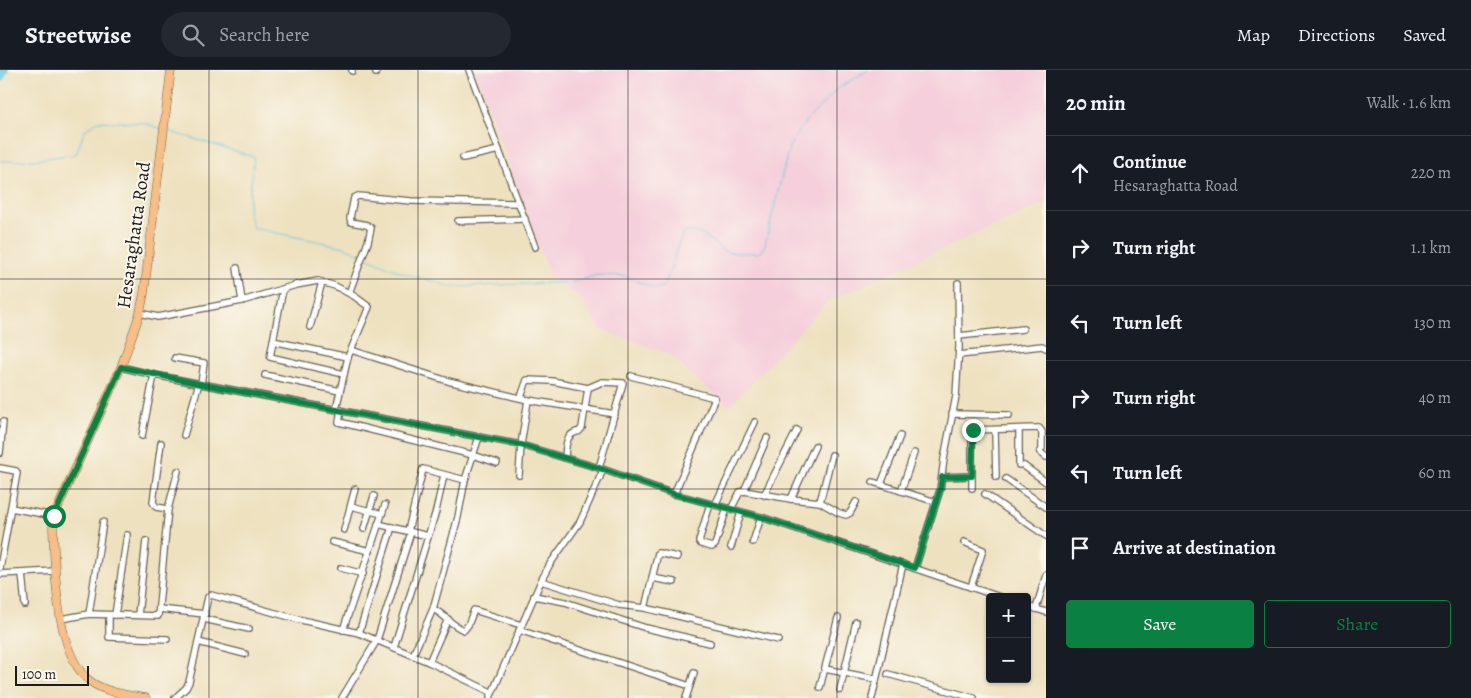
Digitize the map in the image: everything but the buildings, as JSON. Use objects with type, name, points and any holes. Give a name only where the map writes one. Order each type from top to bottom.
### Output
[{"type":"main road","name":"Hesaraghatta Road","points":[[146,698],[103,688],[89,680],[82,673],[72,656],[58,607],[53,528],[54,516],[121,367],[140,313],[171,70]]},
{"type":"street","points":[[469,70],[535,247]]},
{"type":"street","points":[[463,158],[499,150]]},
{"type":"street","points":[[349,293],[371,228],[367,225],[351,222],[354,198],[358,196],[411,201],[519,203]]},
{"type":"street","points":[[458,221],[525,219]]},
{"type":"street","points":[[237,268],[242,301]]},
{"type":"street","points":[[140,313],[158,316],[242,301],[296,285],[318,281],[336,286],[368,307],[348,357],[340,391],[339,422],[497,462]]},
{"type":"street","points":[[310,327],[322,282]]},
{"type":"street","points":[[915,568],[942,477],[956,396],[959,355],[958,283]]},
{"type":"street","points":[[283,289],[270,357],[344,374]]},
{"type":"street","points":[[959,336],[1022,329]]},
{"type":"street","points":[[273,341],[348,357]]},
{"type":"street","points":[[959,355],[1042,346],[1046,348]]},
{"type":"street","points":[[351,350],[448,380],[528,400],[615,414]]},
{"type":"street","points":[[175,358],[204,363],[200,384],[184,435]]},
{"type":"street","points":[[121,367],[200,384],[521,445],[601,469],[674,494],[761,517],[988,593]]},
{"type":"street","points":[[142,436],[154,374]]},
{"type":"street","points":[[266,375],[340,391]]},
{"type":"street","points":[[631,376],[715,398],[674,494]]},
{"type":"street","points":[[174,698],[186,688],[189,682],[208,598],[211,596],[359,633],[429,662],[490,695],[541,580],[580,522],[601,469],[623,383],[602,382],[588,388],[552,381],[527,380],[521,398]]},
{"type":"street","points":[[565,458],[570,436],[573,433],[579,432],[582,428],[588,388]]},
{"type":"street","points":[[519,475],[521,445],[528,400]]},
{"type":"street","points":[[952,414],[1009,415]]},
{"type":"street","points":[[0,453],[3,422]]},
{"type":"street","points":[[755,422],[712,504],[699,541],[701,544],[715,545],[729,508],[740,492],[820,502],[846,515],[850,513],[856,502]]},
{"type":"street","points":[[1019,429],[1022,466],[1046,482]]},
{"type":"street","points":[[972,488],[972,430],[1040,429],[1042,432],[1041,450],[1046,457]]},
{"type":"street","points":[[764,495],[797,430]]},
{"type":"street","points":[[995,430],[996,477]]},
{"type":"street","points":[[881,484],[900,436]]},
{"type":"street","points":[[413,655],[433,609],[458,517],[465,480],[479,437]]},
{"type":"street","points":[[744,491],[767,438]]},
{"type":"street","points":[[161,443],[153,502],[156,507],[168,509]]},
{"type":"street","points":[[792,499],[815,446]]},
{"type":"street","points":[[902,490],[914,453]]},
{"type":"street","points":[[820,502],[832,455]]},
{"type":"street","points":[[0,468],[17,472],[0,568]]},
{"type":"street","points":[[342,698],[377,640],[409,532],[422,469],[465,480]]},
{"type":"street","points":[[61,619],[89,614],[158,616],[168,509],[178,471]]},
{"type":"street","points":[[394,647],[428,536],[444,475]]},
{"type":"street","points":[[942,477],[972,476]]},
{"type":"street","points":[[1006,479],[1046,507]]},
{"type":"street","points":[[873,482],[936,502]]},
{"type":"street","points":[[344,530],[355,490]]},
{"type":"street","points":[[985,494],[1046,536]]},
{"type":"street","points":[[364,529],[374,496]]},
{"type":"street","points":[[343,630],[386,505]]},
{"type":"street","points":[[351,506],[382,514]]},
{"type":"street","points":[[11,508],[54,516]]},
{"type":"street","points":[[731,547],[742,512]]},
{"type":"street","points":[[753,542],[761,517]]},
{"type":"street","points":[[89,614],[103,522]]},
{"type":"street","points":[[378,524],[428,536]]},
{"type":"street","points":[[359,633],[392,527]]},
{"type":"street","points":[[127,535],[109,637],[167,639]]},
{"type":"street","points":[[138,615],[146,541]]},
{"type":"street","points":[[332,542],[370,552]]},
{"type":"street","points":[[964,542],[983,550],[970,587]]},
{"type":"street","points":[[645,608],[658,553],[677,557]]},
{"type":"street","points":[[872,698],[903,564]]},
{"type":"street","points":[[341,568],[363,574]]},
{"type":"street","points":[[0,574],[55,571]]},
{"type":"street","points":[[22,573],[25,605]]},
{"type":"street","points":[[1036,609],[1046,575]]},
{"type":"street","points":[[652,578],[674,582]]},
{"type":"street","points":[[541,580],[618,605],[645,608],[778,640]]},
{"type":"street","points":[[534,596],[565,602],[646,628],[710,643]]},
{"type":"street","points":[[1031,607],[1046,612]]},
{"type":"street","points":[[159,608],[204,616],[249,629]]},
{"type":"street","points":[[433,609],[448,619],[453,626],[464,630],[474,610],[690,686]]},
{"type":"street","points":[[820,687],[838,618]]},
{"type":"street","points":[[429,662],[448,619]]},
{"type":"street","points":[[840,690],[856,622]]},
{"type":"street","points":[[198,642],[245,654]]},
{"type":"street","points":[[825,668],[876,679]]},
{"type":"street","points":[[686,698],[694,674]]},
{"type":"street","points":[[888,674],[974,698]]},
{"type":"shaded area","points":[[475,70],[1046,70],[1046,202],[828,301],[730,406],[694,378],[671,355],[601,329],[581,299],[550,277]]},
{"type":"waterway","points":[[0,78],[4,70]]},
{"type":"waterway","points":[[366,257],[400,272],[452,287],[575,282],[597,275],[626,276],[655,289],[664,286],[683,233],[696,232],[701,234],[727,252],[759,253],[765,245],[789,147],[806,121],[837,89],[868,70]]},
{"type":"waterway","points":[[0,161],[33,160],[76,154],[85,130],[98,121],[144,123],[162,129]]},
{"type":"waterway","points":[[168,131],[254,157],[248,211],[253,228],[345,247],[360,254]]},
{"type":"route","points":[[54,516],[121,367],[521,445],[599,468],[654,488],[761,517],[915,568],[940,490],[942,477],[972,476],[973,430]]}]
